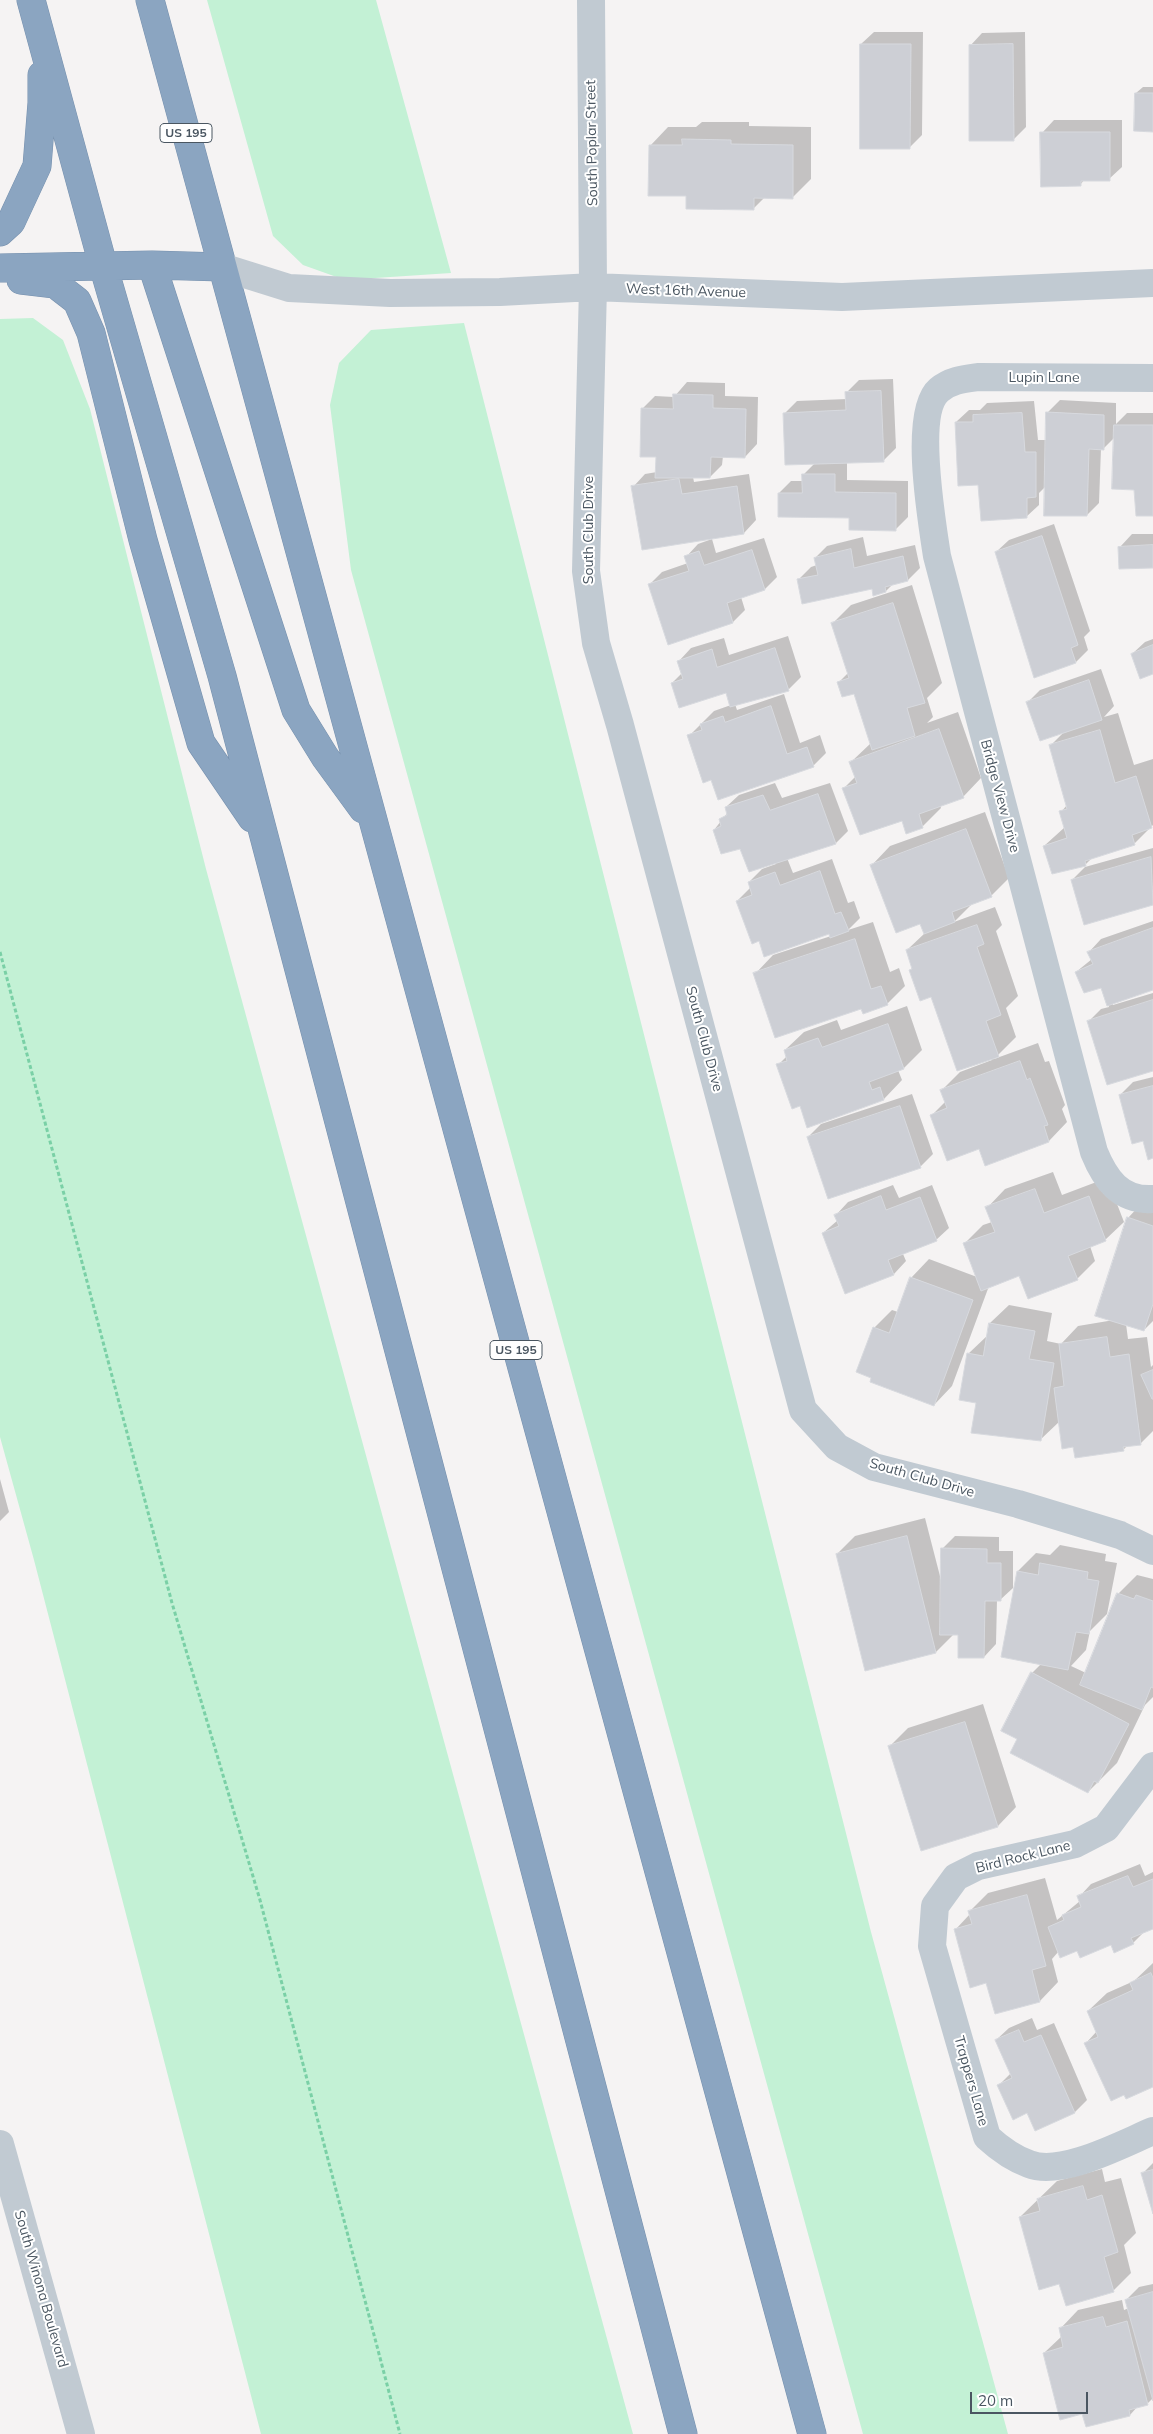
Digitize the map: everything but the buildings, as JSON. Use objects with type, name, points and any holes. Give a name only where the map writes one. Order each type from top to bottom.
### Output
[{"type":"highway","points":[[31,0],[103,265],[222,676],[683,2434]]},
{"type":"highway","name":"US 195","points":[[150,0],[812,2434]]},
{"type":"highway","points":[[0,232],[11,222],[37,166],[42,103],[41,36]]},
{"type":"highway","points":[[0,268],[103,265],[222,267]]},
{"type":"highway","points":[[152,265],[296,710],[325,757],[373,822]]},
{"type":"highway","points":[[0,278],[56,284],[77,301],[91,333],[143,540],[201,743],[265,838]]},
{"type":"street","name":"South Poplar Street","points":[[591,0],[593,287]]},
{"type":"street","name":"West 16th Avenue","points":[[222,267],[288,288],[390,293],[500,292],[593,287],[842,297],[1153,283]]},
{"type":"street","name":"South Club Drive","points":[[593,287],[586,571],[596,643],[620,725],[803,1410],[838,1447],[874,1467],[1018,1504],[1120,1534],[1153,1551]]},
{"type":"street","name":"Lupin Lane","points":[[938,390],[958,379],[979,377],[1153,378]]},
{"type":"street","name":"Bridge View Drive","points":[[938,390],[925,425],[930,510],[937,556],[1094,1152],[1102,1173],[1121,1192],[1153,1199]]},
{"type":"street","name":"Bird Rock Lane","points":[[935,1906],[956,1877],[978,1866],[1075,1844],[1106,1828],[1153,1766]]},
{"type":"street","name":"Trappers Lane","points":[[935,1906],[932,1946],[987,2137],[1002,2151],[1030,2165],[1068,2166],[1153,2131]]},
{"type":"street","name":"South Winona Boulevard","points":[[0,2144],[81,2434]]},
{"type":"path","points":[[0,952],[172,1603],[260,1900],[400,2434]]},
{"type":"green space","points":[[207,0],[376,0],[451,273],[345,280],[303,265],[273,236]]},
{"type":"green space","points":[[33,318],[63,340],[90,409],[206,869],[633,2434],[261,2434],[34,1560],[0,1437],[0,319]]},
{"type":"green space","points":[[464,323],[871,1932],[1008,2434],[863,2434],[351,570],[330,405],[339,363],[371,330]]}]
